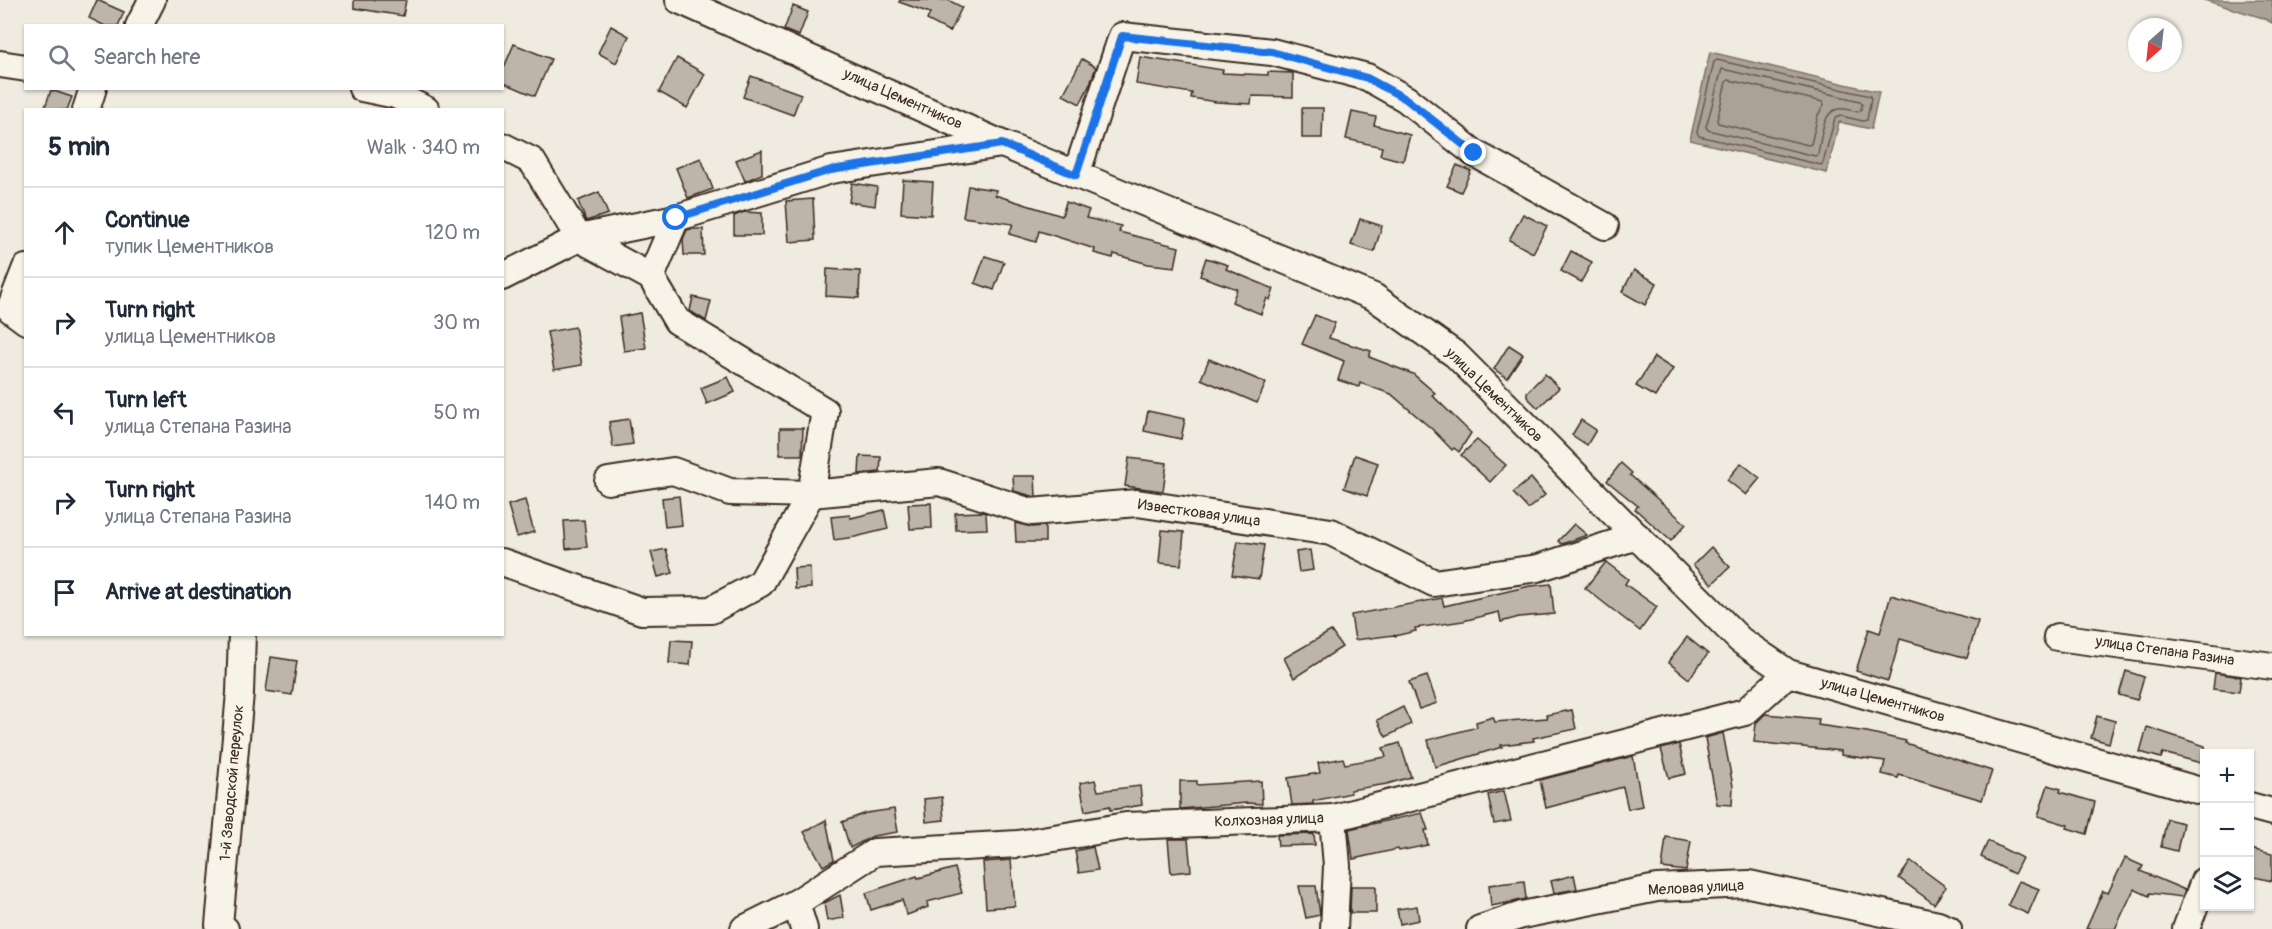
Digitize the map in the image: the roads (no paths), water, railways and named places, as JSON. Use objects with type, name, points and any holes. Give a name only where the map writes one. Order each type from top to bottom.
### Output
[{"type":"street","points":[[140,24],[152,0]]},
{"type":"street","name":"улица Цементников","points":[[679,0],[1002,144],[1374,297],[1456,355],[1740,640],[1788,673],[2200,791]]},
{"type":"street","points":[[1076,175],[1122,36],[1196,43],[1272,52],[1367,78],[1406,99],[1474,153],[1605,226]]},
{"type":"street","points":[[0,64],[24,68]]},
{"type":"street","points":[[87,108],[92,90]]},
{"type":"street","points":[[372,90],[396,95],[422,108]]},
{"type":"street","points":[[504,276],[579,238],[676,218],[831,170],[1002,144]]},
{"type":"street","points":[[504,147],[532,160],[579,238],[651,276],[677,321],[825,411],[811,494],[761,583],[711,610],[642,611],[504,563]]},
{"type":"street","points":[[651,276],[676,218]]},
{"type":"street","points":[[12,317],[24,275]]},
{"type":"street","name":"Известковая улица","points":[[608,481],[673,471],[730,492],[811,494],[939,482],[1031,512],[1137,503],[1331,532],[1434,583],[1538,568],[1636,536]]},
{"type":"street","name":"1-й Заводской переулок","points":[[225,929],[219,925],[243,636]]},
{"type":"street","name":"улица Степана Разина","points":[[2057,637],[2272,666]]},
{"type":"street","name":"Колхозная улица","points":[[744,929],[796,903],[875,852],[1018,844],[1126,826],[1333,818],[1745,712],[1788,673]]},
{"type":"street","points":[[2254,807],[2272,812]]},
{"type":"street","points":[[1333,818],[1337,866],[1334,929]]},
{"type":"street","name":"Меловая улица","points":[[1480,929],[1522,915],[1657,888],[1749,884],[1863,920],[1938,925],[1948,929]]},
{"type":"street","points":[[2186,929],[2200,894]]},
{"type":"street","points":[[796,903],[804,929]]},
{"type":"water","points":[[2204,0],[2272,0],[2272,23],[2263,18]]},
{"type":"water","points":[[1710,52],[1879,92],[1871,129],[1839,122],[1827,173],[1690,140]]}]
